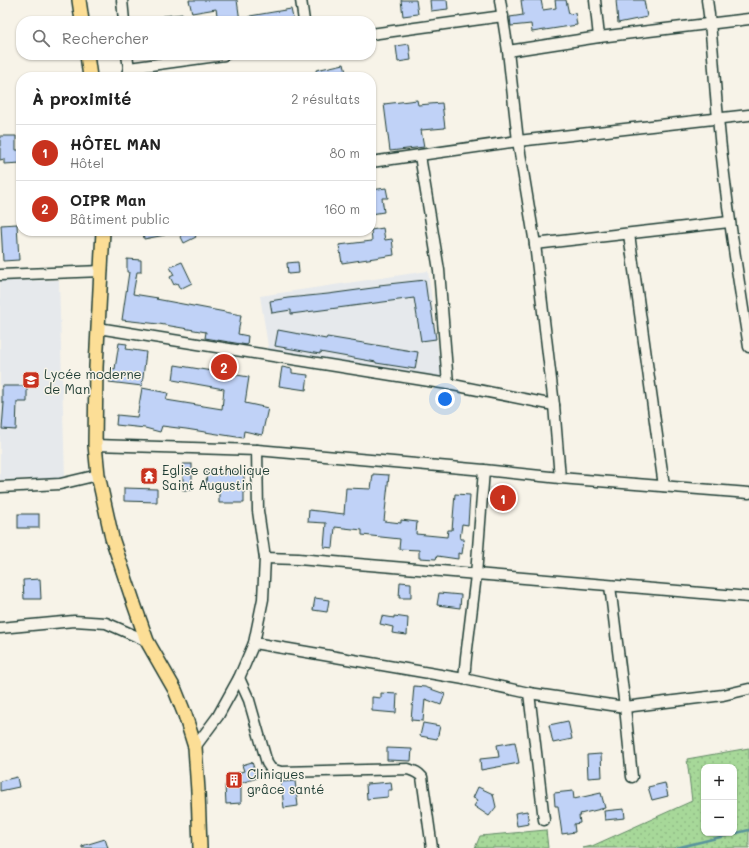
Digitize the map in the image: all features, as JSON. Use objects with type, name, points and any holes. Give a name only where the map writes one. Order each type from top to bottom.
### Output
[{"type":"main road","points":[[79,0],[81,16]]},
{"type":"main road","points":[[88,60],[89,72]]},
{"type":"main road","points":[[102,236],[102,271],[98,328],[96,445],[98,475],[112,538],[147,641],[175,690],[195,747],[200,848]]},
{"type":"street","points":[[122,0],[124,16]]},
{"type":"street","points":[[301,0],[303,16]]},
{"type":"street","points":[[500,0],[508,51],[518,141],[535,244],[554,405],[560,478]]},
{"type":"street","points":[[595,0],[599,37]]},
{"type":"street","points":[[707,0],[711,24],[718,118],[729,222],[749,347]]},
{"type":"street","points":[[376,33],[503,16]]},
{"type":"street","points":[[508,51],[599,37],[749,19]]},
{"type":"street","points":[[127,60],[128,72]]},
{"type":"street","points":[[133,72],[197,60]]},
{"type":"street","points":[[376,161],[518,141],[749,115]]},
{"type":"street","points":[[420,156],[439,270],[448,384]]},
{"type":"street","points":[[535,244],[729,222]]},
{"type":"street","points":[[629,234],[664,486]]},
{"type":"street","points":[[0,275],[102,271]]},
{"type":"street","points":[[98,328],[448,384],[554,405]]},
{"type":"street","points":[[96,445],[256,450],[560,478],[749,493]]},
{"type":"street","points":[[195,747],[218,716],[239,678],[254,643],[262,599],[265,558],[258,511],[256,450]]},
{"type":"street","points":[[464,678],[476,575],[484,470]]},
{"type":"street","points":[[0,487],[60,484],[98,475]]},
{"type":"street","points":[[265,558],[298,559],[749,597]]},
{"type":"street","points":[[610,586],[632,777]]},
{"type":"street","points":[[0,628],[74,621],[106,623],[147,641]]},
{"type":"street","points":[[254,643],[464,678],[529,693],[625,707],[723,695],[749,689]]},
{"type":"street","points":[[239,678],[248,700],[267,763],[271,769],[281,772],[408,769],[420,774],[422,777],[432,848]]},
{"type":"street","points":[[529,693],[544,820]]},
{"type":"shaded area","points":[[428,271],[442,381],[269,352],[260,296]]},
{"type":"shaded area","name":"Lycée moderne de Man","points":[[59,280],[65,478],[0,480],[0,281]]},
{"type":"green space","points":[[749,748],[749,848],[583,848],[592,846],[692,801],[687,759]]},
{"type":"green space","points":[[546,830],[548,848],[475,848],[480,836]]},
{"type":"building","points":[[189,0],[237,0],[239,16],[217,16],[216,9],[192,13]]},
{"type":"building","points":[[401,0],[416,0],[418,14],[403,16]]},
{"type":"building","points":[[430,0],[447,0],[448,9],[431,11]]},
{"type":"building","points":[[521,0],[541,0],[543,10],[556,8],[555,0],[566,0],[569,14],[575,13],[577,25],[532,32],[531,24],[511,26],[510,17],[523,15]]},
{"type":"building","points":[[616,0],[644,0],[647,17],[618,23]]},
{"type":"building","points":[[291,9],[293,16],[250,16]]},
{"type":"building","points":[[183,14],[183,16],[163,16]]},
{"type":"building","points":[[409,44],[411,60],[398,62],[396,46]]},
{"type":"building","points":[[344,64],[346,72],[316,72],[316,70]]},
{"type":"building","points":[[417,100],[418,105],[442,103],[445,128],[421,130],[424,147],[390,151],[384,104]]},
{"type":"building","points":[[0,136],[16,136],[16,163],[4,164],[4,159],[0,160]]},
{"type":"building","points":[[386,188],[388,198],[382,198],[384,212],[376,213],[376,189]]},
{"type":"building","points":[[16,224],[19,260],[3,261],[1,225]]},
{"type":"building","points":[[383,228],[385,240],[392,239],[394,255],[342,263],[339,245],[372,241],[372,236],[376,236],[376,229]]},
{"type":"building","points":[[144,236],[160,236],[144,239]]},
{"type":"building","points":[[180,236],[196,236],[196,237],[184,243]]},
{"type":"building","points":[[127,259],[141,260],[141,272],[137,272],[133,294],[241,315],[238,334],[248,336],[247,345],[205,338],[206,332],[159,324],[122,320],[129,272],[127,272]]},
{"type":"building","points":[[182,262],[192,283],[180,289],[177,283],[174,285],[170,277],[174,275],[170,267]]},
{"type":"building","points":[[298,262],[299,273],[288,274],[287,263]]},
{"type":"building","points":[[425,280],[436,339],[421,341],[414,298],[291,314],[291,310],[272,313],[270,301],[380,287],[379,285]]},
{"type":"building","points":[[278,330],[326,339],[327,337],[418,352],[415,369],[320,352],[320,354],[275,346]]},
{"type":"building","points":[[119,343],[127,344],[126,349],[146,352],[142,386],[109,382],[111,368],[115,369]]},
{"type":"building","points":[[175,365],[249,377],[245,403],[268,408],[262,435],[244,431],[243,438],[162,426],[160,432],[145,428],[116,425],[117,415],[137,417],[142,388],[168,393],[166,400],[222,409],[224,389],[173,380]]},
{"type":"building","points":[[282,367],[292,369],[292,373],[308,375],[306,390],[279,386]]},
{"type":"building","points":[[2,386],[27,386],[27,402],[17,402],[16,430],[2,429],[4,403],[2,403]]},
{"type":"building","points":[[183,464],[192,464],[192,490],[183,490]]},
{"type":"building","points":[[207,470],[244,472],[244,503],[219,503],[219,485],[206,484]]},
{"type":"building","points":[[373,474],[389,475],[384,521],[401,523],[401,520],[417,522],[416,534],[447,537],[448,530],[452,530],[455,494],[470,495],[468,525],[462,524],[460,539],[464,539],[462,554],[458,553],[458,559],[437,556],[436,559],[419,558],[419,550],[399,549],[400,539],[362,535],[362,530],[335,527],[333,548],[324,547],[326,523],[308,522],[309,510],[344,514],[346,488],[371,489]]},
{"type":"building","points":[[124,488],[157,489],[157,502],[124,501]]},
{"type":"building","points":[[18,514],[39,514],[39,528],[18,528]]},
{"type":"building","points":[[40,579],[41,599],[24,599],[23,580]]},
{"type":"building","points":[[400,582],[411,583],[411,598],[399,598]]},
{"type":"building","points":[[439,593],[461,595],[460,608],[437,605]]},
{"type":"building","points":[[315,598],[329,600],[327,612],[313,610]]},
{"type":"building","points":[[382,616],[408,618],[407,635],[392,633],[393,627],[380,624]]},
{"type":"building","points":[[414,686],[425,687],[445,694],[441,705],[425,699],[423,721],[411,720]]},
{"type":"building","points":[[381,693],[397,694],[396,713],[372,711],[372,697],[381,698]]},
{"type":"building","points":[[568,721],[572,739],[553,743],[549,725]]},
{"type":"building","points":[[423,723],[440,726],[437,739],[420,736]]},
{"type":"building","points":[[515,742],[519,763],[481,770],[480,759],[499,757],[497,745]]},
{"type":"building","points":[[387,748],[412,749],[411,761],[387,760]]},
{"type":"building","points":[[601,754],[602,777],[588,778],[587,755]]},
{"type":"building","points":[[252,762],[257,778],[241,783],[241,803],[226,804],[225,785],[228,785],[226,776],[244,771],[242,765]]},
{"type":"building","points":[[17,777],[19,787],[0,791],[0,781]]},
{"type":"building","points":[[295,781],[298,806],[284,808],[281,782]]},
{"type":"building","points":[[391,782],[392,790],[388,790],[388,797],[367,799],[366,784]]},
{"type":"building","points":[[665,783],[668,796],[652,800],[648,787]]},
{"type":"building","points":[[478,787],[493,794],[496,807],[489,816],[474,806],[478,800],[473,798]]},
{"type":"building","points":[[573,791],[574,799],[601,793],[605,808],[580,814],[580,823],[574,824],[575,832],[562,834],[558,806],[555,806],[554,793]]},
{"type":"building","points":[[624,809],[625,818],[605,820],[604,811]]},
{"type":"building","points":[[527,811],[529,824],[517,826],[515,813]]},
{"type":"building","points":[[105,839],[108,848],[82,848],[82,846]]},
{"type":"waterway","points":[[676,848],[749,830]]},
{"type":"place","name":"OIPR Man","points":[[224,367]]},
{"type":"place","name":"Lycée moderne de Man","points":[[31,380]]},
{"type":"place","name":"Eglise catholique Saint Augustin","points":[[149,476]]},
{"type":"place","name":"HÔTEL MAN","points":[[503,498]]},
{"type":"place","name":"Cliniques grâce santé","points":[[234,780]]}]
